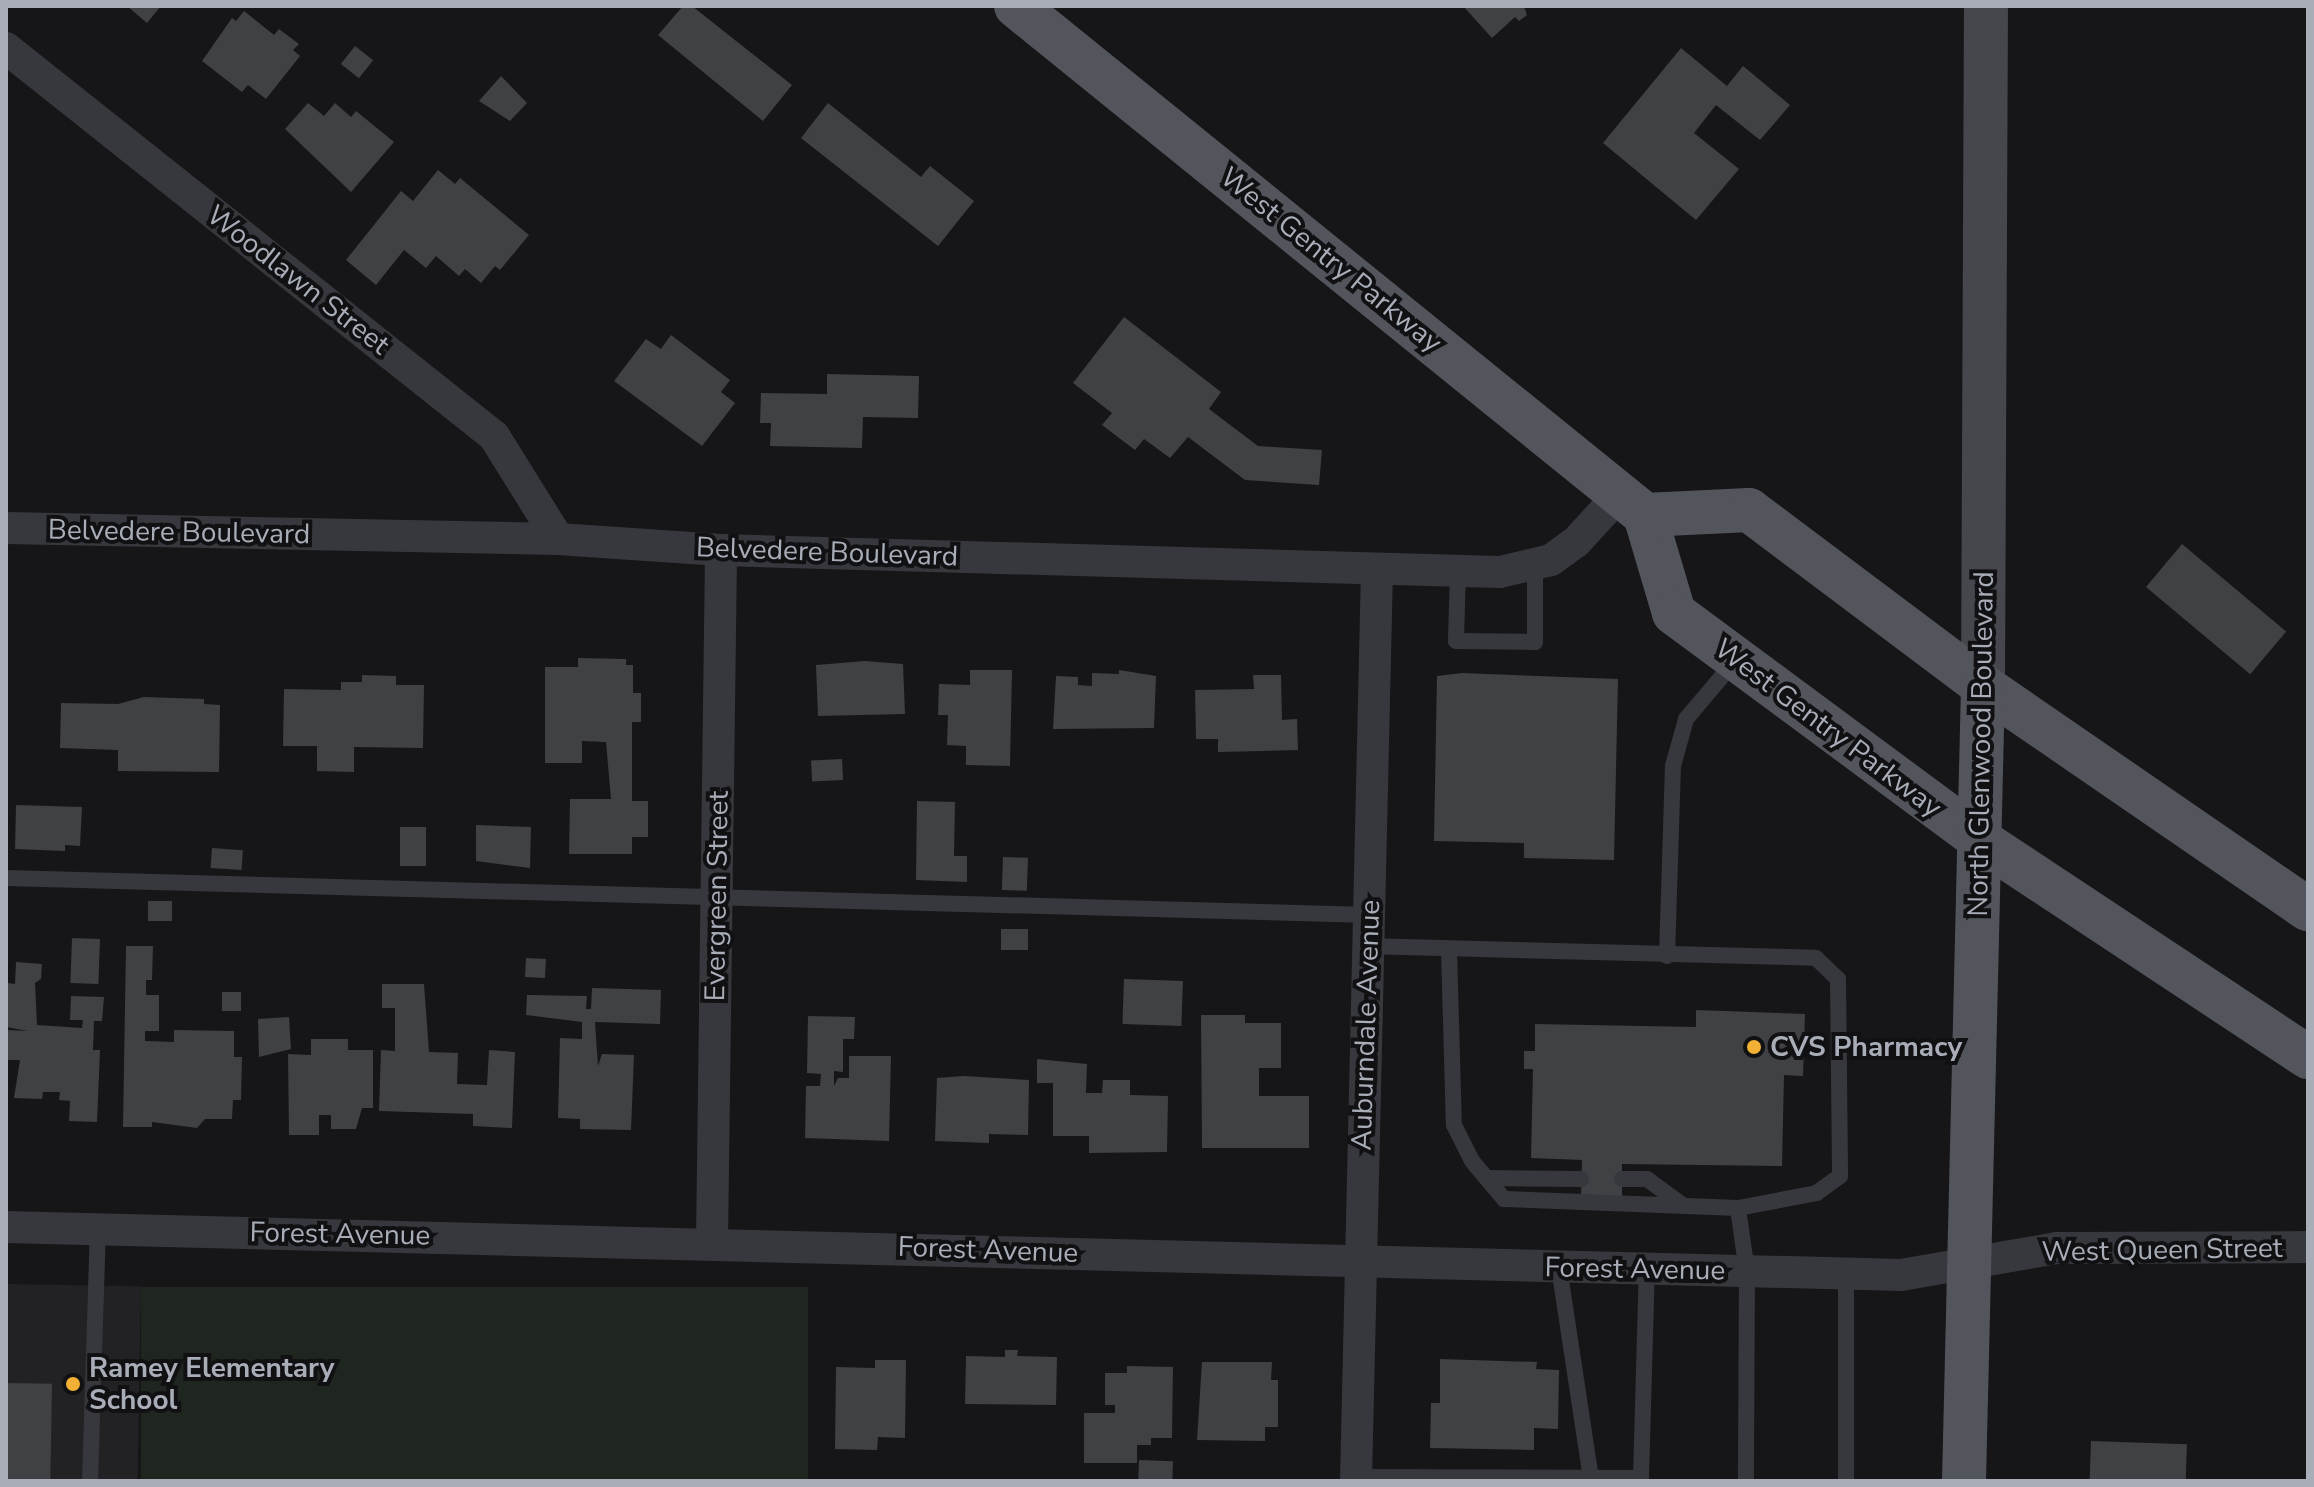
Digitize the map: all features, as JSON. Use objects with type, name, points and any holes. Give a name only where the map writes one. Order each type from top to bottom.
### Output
[{"type":"main road","name":"West Gentry Parkway","points":[[1016,6],[1633,505],[1674,613],[1983,842],[2308,1057]]},
{"type":"main road","points":[[1633,505],[1749,510],[1983,686],[2308,909]]},
{"type":"main road","name":"North Glenwood Boulevard","points":[[1964,1481],[1968,1262],[1983,842],[1983,686]]},
{"type":"street","name":"North Glenwood Boulevard","points":[[1983,686],[1986,6]]},
{"type":"street","name":"Woodlawn Street","points":[[6,48],[494,436],[558,539]]},
{"type":"street","name":"Belvedere Boulevard","points":[[6,528],[558,539],[721,550],[1500,572],[1535,564],[1633,505]]},
{"type":"street","name":"Evergreen Street","points":[[712,1242],[721,550]]},
{"type":"street","name":"Auburndale Avenue","points":[[1356,1479],[1377,570]]},
{"type":"street","name":"Forest Avenue","points":[[6,1227],[712,1242],[1901,1275],[1968,1262]]},
{"type":"street","name":"West Queen Street","points":[[1968,1262],[2057,1248],[2308,1247]]},
{"type":"lane","points":[[1458,572],[1456,641],[1535,642],[1535,564]]},
{"type":"lane","points":[[1667,956],[1673,766],[1686,719],[1736,659]]},
{"type":"lane","points":[[6,878],[717,897],[1367,931],[1449,950],[1816,958],[1838,979],[1840,1176],[1817,1193],[1738,1208],[1504,1199],[1486,1178],[1454,1125],[1449,950]]},
{"type":"lane","points":[[1486,1178],[1581,1179]]},
{"type":"lane","points":[[1622,1179],[1647,1179],[1684,1206]]},
{"type":"lane","points":[[1738,1208],[1747,1272],[1746,1481]]},
{"type":"lane","points":[[90,1481],[98,1229]]},
{"type":"lane","points":[[1559,1267],[1591,1478]]},
{"type":"lane","points":[[1356,1479],[1641,1478],[1647,1269]]},
{"type":"lane","points":[[1846,1274],[1846,1481]]},
{"type":"shaded area","name":"Ramey Elementary School","points":[[6,1284],[141,1286],[138,1481],[6,1481]]},
{"type":"shaded area","points":[[141,1287],[808,1287],[808,1481],[141,1481]]},
{"type":"building","points":[[127,6],[161,6],[147,23]]},
{"type":"building","points":[[683,6],[692,6],[792,85],[763,121],[658,35]]},
{"type":"building","points":[[1463,6],[1524,6],[1527,15],[1519,21],[1515,17],[1492,38]]},
{"type":"building","points":[[244,11],[274,35],[279,29],[299,44],[293,50],[300,56],[266,99],[248,85],[242,92],[202,61],[232,18],[236,21]]},
{"type":"building","points":[[355,46],[373,60],[359,78],[341,64]]},
{"type":"building","points":[[1681,48],[1727,86],[1743,66],[1790,105],[1760,140],[1716,105],[1694,133],[1739,169],[1696,220],[1603,143]]},
{"type":"building","points":[[501,76],[527,103],[510,121],[479,101]]},
{"type":"building","points":[[308,103],[324,116],[335,103],[351,117],[356,111],[394,142],[351,192],[285,129]]},
{"type":"building","points":[[828,103],[921,177],[930,166],[974,201],[938,246],[801,138]]},
{"type":"building","points":[[438,170],[455,184],[460,178],[529,235],[500,270],[495,266],[481,283],[465,269],[459,276],[436,256],[426,268],[404,250],[376,285],[346,260],[401,191],[413,201]]},
{"type":"building","points":[[1124,317],[1221,392],[1209,409],[1258,446],[1322,450],[1319,485],[1245,480],[1188,437],[1170,458],[1144,439],[1135,450],[1102,425],[1112,413],[1073,383]]},
{"type":"building","points":[[671,335],[730,380],[721,392],[735,403],[702,446],[614,381],[646,339],[661,349]]},
{"type":"building","points":[[827,374],[919,376],[918,418],[863,417],[862,448],[770,446],[771,423],[760,423],[761,393],[827,394]]},
{"type":"building","points":[[2182,544],[2286,631],[2250,674],[2146,587]]},
{"type":"building","points":[[578,658],[626,659],[626,665],[633,665],[633,693],[641,693],[641,722],[632,722],[632,801],[648,801],[648,837],[632,837],[632,854],[569,854],[570,799],[611,799],[606,742],[582,741],[582,763],[545,763],[545,667],[578,667]]},
{"type":"building","points":[[865,661],[903,664],[905,714],[818,716],[816,665]]},
{"type":"building","points":[[970,670],[1012,670],[1010,766],[966,765],[966,746],[947,745],[948,715],[938,715],[939,684],[970,685]]},
{"type":"building","points":[[1119,670],[1156,676],[1154,728],[1053,729],[1056,676],[1078,677],[1078,685],[1092,686],[1092,673],[1119,674]]},
{"type":"building","points":[[1462,673],[1618,679],[1614,860],[1524,858],[1524,843],[1434,841],[1437,676]]},
{"type":"building","points":[[362,675],[396,676],[396,685],[424,685],[423,748],[354,747],[354,772],[317,771],[317,746],[283,746],[284,689],[341,690],[341,682],[362,682]]},
{"type":"building","points":[[1253,675],[1281,675],[1282,720],[1297,719],[1298,750],[1218,752],[1218,739],[1196,739],[1195,690],[1254,689]]},
{"type":"building","points":[[144,697],[204,699],[204,704],[220,705],[219,772],[118,771],[118,750],[60,748],[61,703],[118,704]]},
{"type":"building","points":[[842,759],[843,780],[812,782],[811,761]]},
{"type":"building","points":[[917,801],[955,802],[954,856],[967,856],[967,882],[916,880]]},
{"type":"building","points":[[16,805],[82,807],[80,846],[65,845],[65,851],[15,849]]},
{"type":"building","points":[[476,825],[531,827],[530,868],[476,861]]},
{"type":"building","points":[[400,827],[426,827],[426,866],[400,866]]},
{"type":"building","points":[[212,848],[243,850],[242,870],[211,868]]},
{"type":"building","points":[[1003,857],[1028,858],[1027,891],[1002,890]]},
{"type":"building","points":[[148,901],[172,901],[172,921],[148,921]]},
{"type":"building","points":[[1001,929],[1028,929],[1028,950],[1001,950]]},
{"type":"building","points":[[72,938],[100,939],[98,984],[70,983]]},
{"type":"building","points":[[126,946],[153,946],[152,980],[146,980],[146,995],[159,995],[159,1031],[145,1031],[145,1041],[174,1042],[174,1030],[234,1031],[234,1057],[242,1057],[241,1100],[233,1100],[232,1119],[205,1119],[197,1128],[152,1122],[152,1127],[123,1127]]},
{"type":"building","points":[[526,958],[546,959],[545,978],[525,977]]},
{"type":"building","points":[[16,962],[42,964],[41,979],[35,983],[37,1025],[82,1028],[83,1020],[70,1020],[71,996],[104,997],[102,1021],[94,1021],[93,1050],[100,1050],[97,1122],[69,1121],[70,1101],[59,1100],[60,1092],[43,1092],[42,1099],[14,1098],[20,1060],[6,1060],[6,1030],[28,1031],[6,1027],[8,983],[15,984]]},
{"type":"building","points":[[1124,979],[1183,981],[1181,1026],[1122,1024]]},
{"type":"building","points":[[382,984],[424,984],[429,1052],[458,1053],[457,1084],[487,1085],[489,1050],[515,1052],[512,1128],[473,1126],[473,1114],[379,1111],[381,1050],[395,1051],[395,1008],[382,1008]]},
{"type":"building","points":[[592,988],[661,990],[660,1024],[595,1022],[598,1066],[602,1054],[634,1055],[631,1130],[580,1129],[580,1119],[558,1118],[560,1038],[582,1039],[582,1022],[526,1015],[527,995],[587,996],[586,1009],[591,1009]]},
{"type":"building","points":[[222,992],[241,992],[241,1011],[222,1011]]},
{"type":"building","points":[[1696,1010],[1805,1014],[1803,1076],[1784,1075],[1782,1166],[1622,1164],[1622,1197],[1581,1196],[1582,1160],[1531,1158],[1533,1069],[1524,1069],[1524,1051],[1535,1051],[1535,1024],[1696,1027]]},
{"type":"building","points":[[1201,1015],[1245,1015],[1245,1023],[1281,1023],[1281,1068],[1259,1068],[1259,1096],[1309,1096],[1309,1148],[1202,1148]]},
{"type":"building","points":[[808,1016],[855,1017],[854,1039],[843,1039],[843,1072],[834,1071],[834,1086],[838,1078],[849,1078],[849,1056],[891,1056],[889,1141],[805,1138],[806,1086],[820,1086],[821,1074],[807,1073]]},
{"type":"building","points":[[289,1017],[291,1049],[259,1057],[258,1019]]},
{"type":"building","points":[[311,1039],[348,1039],[348,1050],[373,1050],[373,1108],[362,1108],[356,1129],[331,1129],[331,1115],[319,1115],[319,1135],[289,1135],[288,1054],[311,1055]]},
{"type":"building","points":[[1037,1059],[1087,1064],[1086,1093],[1102,1093],[1103,1080],[1130,1080],[1130,1095],[1168,1096],[1167,1152],[1089,1153],[1089,1136],[1053,1136],[1053,1083],[1037,1083]]},
{"type":"building","points":[[963,1076],[1029,1080],[1028,1135],[989,1134],[989,1143],[935,1141],[937,1078]]},
{"type":"building","points":[[1005,1350],[1018,1350],[1017,1356],[1057,1357],[1056,1405],[965,1404],[966,1356],[1005,1357]]},
{"type":"building","points":[[1440,1359],[1537,1362],[1536,1369],[1559,1370],[1558,1429],[1534,1428],[1534,1450],[1430,1448],[1431,1403],[1440,1403]]},
{"type":"building","points":[[875,1360],[906,1360],[905,1438],[878,1437],[877,1450],[835,1449],[836,1367],[875,1368]]},
{"type":"building","points":[[1202,1362],[1272,1362],[1271,1380],[1278,1380],[1278,1427],[1265,1427],[1265,1441],[1197,1440]]},
{"type":"building","points":[[1127,1366],[1173,1367],[1172,1438],[1151,1438],[1151,1445],[1137,1445],[1137,1463],[1084,1463],[1084,1413],[1115,1413],[1115,1405],[1105,1405],[1105,1373],[1127,1373]]},
{"type":"building","points":[[6,1383],[52,1384],[50,1481],[6,1481]]},
{"type":"building","points":[[2091,1441],[2187,1444],[2186,1481],[2090,1481]]},
{"type":"building","points":[[1139,1460],[1173,1461],[1172,1481],[1138,1480]]},
{"type":"place","name":"CVS Pharmacy","points":[[1754,1047]]},
{"type":"place","name":"Ramey Elementary School","points":[[73,1384]]}]
